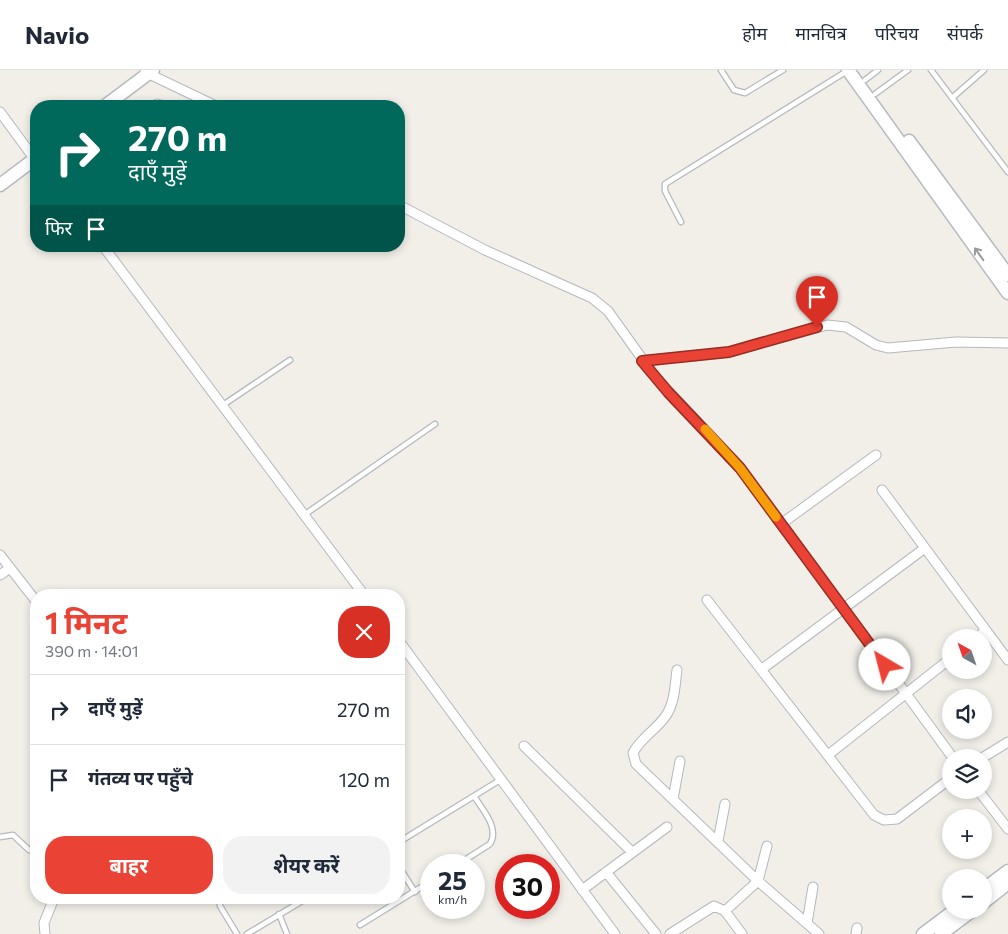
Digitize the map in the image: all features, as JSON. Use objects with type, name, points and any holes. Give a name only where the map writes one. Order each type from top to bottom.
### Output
[{"type":"street","points":[[848,70],[1008,293]]},
{"type":"street","points":[[112,100],[148,71],[204,100]]},
{"type":"street","points":[[861,75],[1006,267]]},
{"type":"street","points":[[0,112],[30,152]]},
{"type":"street","points":[[0,185],[30,164]]},
{"type":"street","points":[[405,208],[484,250],[592,298],[615,319],[642,361],[668,392],[731,456],[946,749]]},
{"type":"street","points":[[108,252],[360,589]]},
{"type":"street","points":[[642,361],[729,352],[827,325],[846,327],[876,345],[888,348],[956,342],[1008,343]]},
{"type":"street","points":[[781,524],[876,455]]},
{"type":"street","points":[[882,490],[984,629]]},
{"type":"street","points":[[762,669],[925,548]]},
{"type":"street","points":[[0,555],[30,593]]},
{"type":"street","points":[[0,575],[10,568]]},
{"type":"street","points":[[706,600],[762,669],[874,815],[890,821],[903,816],[942,785]]},
{"type":"street","points":[[992,640],[1008,660]]},
{"type":"street","points":[[405,649],[615,934]]},
{"type":"street","points":[[828,755],[942,665]]},
{"type":"street","points":[[677,670],[668,713],[636,746],[633,753],[636,764],[758,881],[819,934]]},
{"type":"street","points":[[992,752],[1008,742]]},
{"type":"street","points":[[524,746],[632,852]]},
{"type":"street","points":[[673,799],[680,761]]},
{"type":"street","points":[[985,799],[1008,829]]},
{"type":"street","points":[[718,841],[724,804]]},
{"type":"street","points":[[582,890],[667,827]]},
{"type":"street","points":[[725,911],[758,881],[767,846]]},
{"type":"street","points":[[992,883],[1008,871]]},
{"type":"street","points":[[606,872],[656,934]]},
{"type":"street","points":[[992,896],[1008,883]]},
{"type":"street","points":[[807,923],[813,888]]},
{"type":"street","points":[[45,934],[44,923],[52,904]]},
{"type":"street","points":[[670,934],[710,907],[719,907],[725,911],[742,934]]},
{"type":"street","points":[[923,934],[943,919]]},
{"type":"street","points":[[941,934],[960,919]]},
{"type":"lane","points":[[721,70],[734,90],[745,94],[782,70]]},
{"type":"lane","points":[[681,222],[665,191],[665,184],[848,70]]},
{"type":"lane","points":[[861,75],[878,70]]},
{"type":"lane","points":[[875,94],[908,70]]},
{"type":"lane","points":[[931,70],[1008,172]]},
{"type":"lane","points":[[952,98],[984,70]]},
{"type":"lane","points":[[223,405],[290,360]]},
{"type":"lane","points":[[304,515],[435,424]]},
{"type":"lane","points":[[405,838],[500,780]]},
{"type":"lane","points":[[474,796],[492,827],[493,840],[474,854]]},
{"type":"lane","points":[[0,838],[13,835],[29,850]]},
{"type":"lane","points":[[405,876],[415,892]]},
{"type":"lane","points":[[405,898],[420,889]]},
{"type":"lane","points":[[220,904],[238,934]]},
{"type":"lane","points":[[247,934],[296,904]]},
{"type":"lane","points":[[360,925],[395,904]]},
{"type":"lane","points":[[279,914],[287,934]]},
{"type":"slow traffic","points":[[705,429],[740,468],[776,517]]},
{"type":"route","points":[[817,327],[729,352],[642,361],[668,392],[726,451],[740,468],[885,665]]}]
